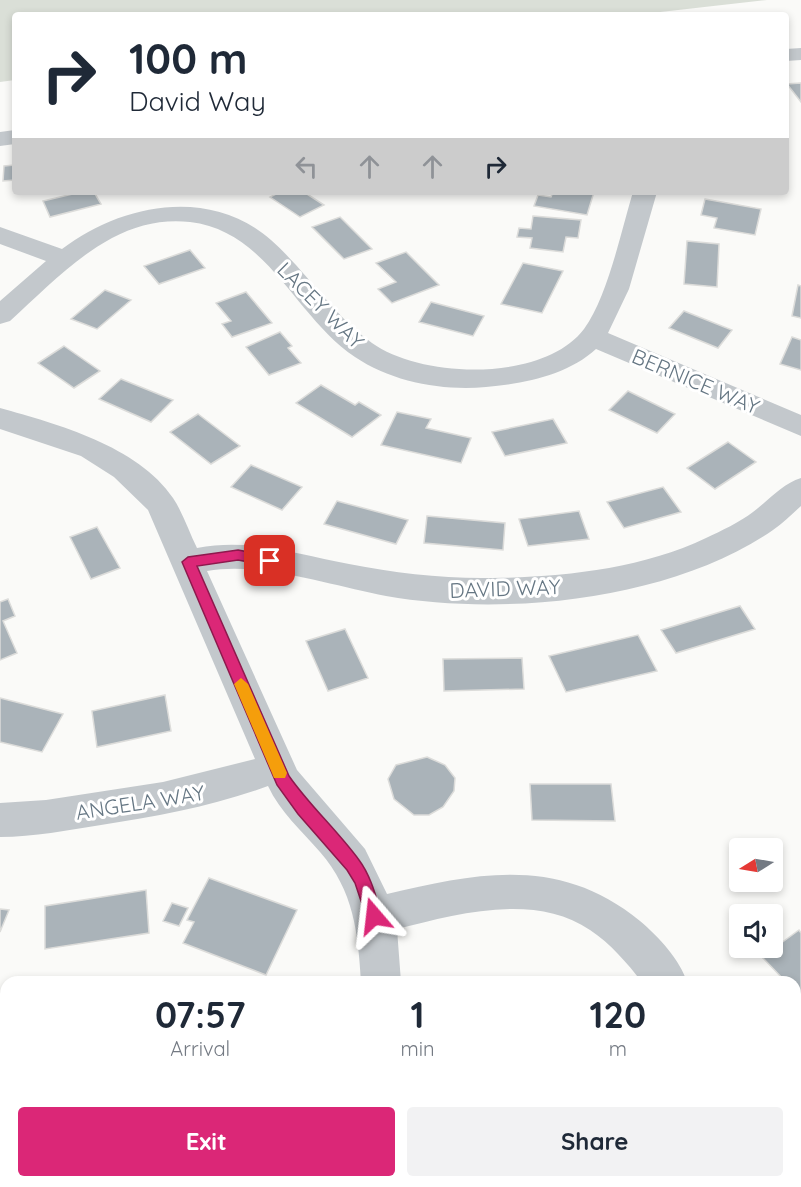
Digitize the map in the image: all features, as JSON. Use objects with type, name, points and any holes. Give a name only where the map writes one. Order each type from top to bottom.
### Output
[{"type":"street","name":"LACEY WAY","points":[[0,315],[96,235],[126,221],[159,214],[192,214],[224,220],[248,232],[351,340],[381,360],[417,374],[460,379],[507,376],[562,358],[592,337],[609,304],[644,195]]},
{"type":"street","points":[[0,235],[66,259]]},
{"type":"street","name":"BERNICE WAY","points":[[592,337],[801,426]]},
{"type":"street","points":[[0,418],[92,449],[125,469],[160,504],[188,562],[277,767],[292,795],[353,865],[362,880],[379,938],[381,976]]},
{"type":"street","name":"DAVID WAY","points":[[188,562],[238,555],[428,589],[492,592],[557,588],[628,574],[713,548],[757,525],[801,489]]},
{"type":"street","name":"ANGELA WAY","points":[[0,819],[39,818],[190,795],[231,785],[277,767]]},
{"type":"street","points":[[374,916],[481,892],[523,890],[545,893],[587,907],[607,918],[642,949],[662,976]]},
{"type":"shaded area","points":[[0,0],[767,0],[661,12],[12,12],[12,80],[0,82]]},
{"type":"building","points":[[801,83],[801,102],[789,87],[789,84]]},
{"type":"building","points":[[12,165],[12,180],[3,181],[4,166]]},
{"type":"building","points":[[68,195],[96,195],[101,204],[50,217],[43,201]]},
{"type":"building","points":[[309,195],[324,205],[300,217],[270,197]]},
{"type":"building","points":[[538,195],[551,197],[552,195],[593,195],[587,215],[534,206]]},
{"type":"building","points":[[705,199],[761,209],[755,235],[714,228],[717,218],[701,215]]},
{"type":"building","points":[[533,216],[581,220],[578,238],[566,237],[563,252],[530,248],[532,238],[517,237],[519,228],[531,229]]},
{"type":"building","points":[[340,217],[372,249],[344,259],[312,227]]},
{"type":"building","points":[[687,241],[719,244],[717,287],[684,284]]},
{"type":"building","points":[[190,250],[205,268],[159,284],[144,266]]},
{"type":"building","points":[[406,252],[439,285],[392,303],[378,289],[396,282],[376,263]]},
{"type":"building","points":[[523,263],[563,271],[542,313],[501,304]]},
{"type":"building","points":[[798,285],[801,286],[801,318],[792,316]]},
{"type":"building","points":[[105,290],[131,300],[97,329],[71,319]]},
{"type":"building","points":[[246,292],[272,323],[232,337],[222,324],[231,321],[216,303]]},
{"type":"building","points":[[431,302],[484,316],[473,336],[419,322]]},
{"type":"building","points":[[684,311],[732,330],[718,348],[669,328]]},
{"type":"building","points":[[280,332],[292,346],[288,348],[301,363],[269,375],[246,347]]},
{"type":"building","points":[[792,337],[801,340],[801,370],[780,364]]},
{"type":"building","points":[[64,346],[100,371],[74,388],[38,363]]},
{"type":"building","points":[[121,379],[173,400],[151,422],[99,399]]},
{"type":"building","points":[[321,385],[355,405],[359,402],[381,415],[352,437],[296,403]]},
{"type":"building","points":[[628,391],[675,414],[657,433],[609,410]]},
{"type":"building","points":[[397,412],[431,419],[426,428],[471,438],[461,463],[381,445]]},
{"type":"building","points":[[198,414],[240,446],[211,464],[170,432]]},
{"type":"building","points":[[553,419],[567,443],[505,456],[492,432]]},
{"type":"building","points":[[728,442],[756,462],[715,489],[687,468]]},
{"type":"building","points":[[251,465],[302,487],[282,510],[231,487]]},
{"type":"building","points":[[663,487],[681,512],[624,528],[607,502]]},
{"type":"building","points":[[337,501],[408,520],[396,544],[324,524]]},
{"type":"building","points":[[579,511],[589,539],[528,546],[519,519]]},
{"type":"building","points":[[427,516],[505,523],[503,550],[424,543]]},
{"type":"building","points":[[97,527],[120,568],[91,579],[70,537]]},
{"type":"building","points":[[8,599],[15,616],[3,621],[17,653],[0,660],[0,602]]},
{"type":"building","points":[[740,606],[755,629],[676,653],[661,630]]},
{"type":"building","points":[[345,629],[368,678],[328,691],[306,641]]},
{"type":"building","points":[[638,635],[657,671],[566,692],[549,656]]},
{"type":"building","points":[[522,658],[524,689],[444,691],[443,659]]},
{"type":"building","points":[[165,695],[171,731],[97,747],[92,711]]},
{"type":"building","points":[[0,698],[63,714],[42,752],[0,742]]},
{"type":"building","points":[[427,757],[445,765],[455,778],[454,791],[443,807],[429,815],[414,815],[394,799],[388,779],[396,765]]},
{"type":"building","points":[[530,784],[611,784],[615,821],[532,820]]},
{"type":"building","points":[[209,878],[297,910],[266,975],[183,943],[194,922],[187,920]]},
{"type":"building","points":[[146,890],[149,933],[45,949],[45,906]]},
{"type":"building","points":[[172,903],[188,908],[179,926],[163,921]]},
{"type":"building","points":[[0,909],[9,910],[0,932]]},
{"type":"building","points":[[799,930],[801,933],[801,976],[780,976],[763,958],[783,958],[783,942]]},
{"type":"slow traffic","points":[[241,684],[280,773]]},
{"type":"route","points":[[270,561],[238,555],[188,562],[283,780],[292,795],[342,849],[353,865],[362,880],[374,916]]}]
